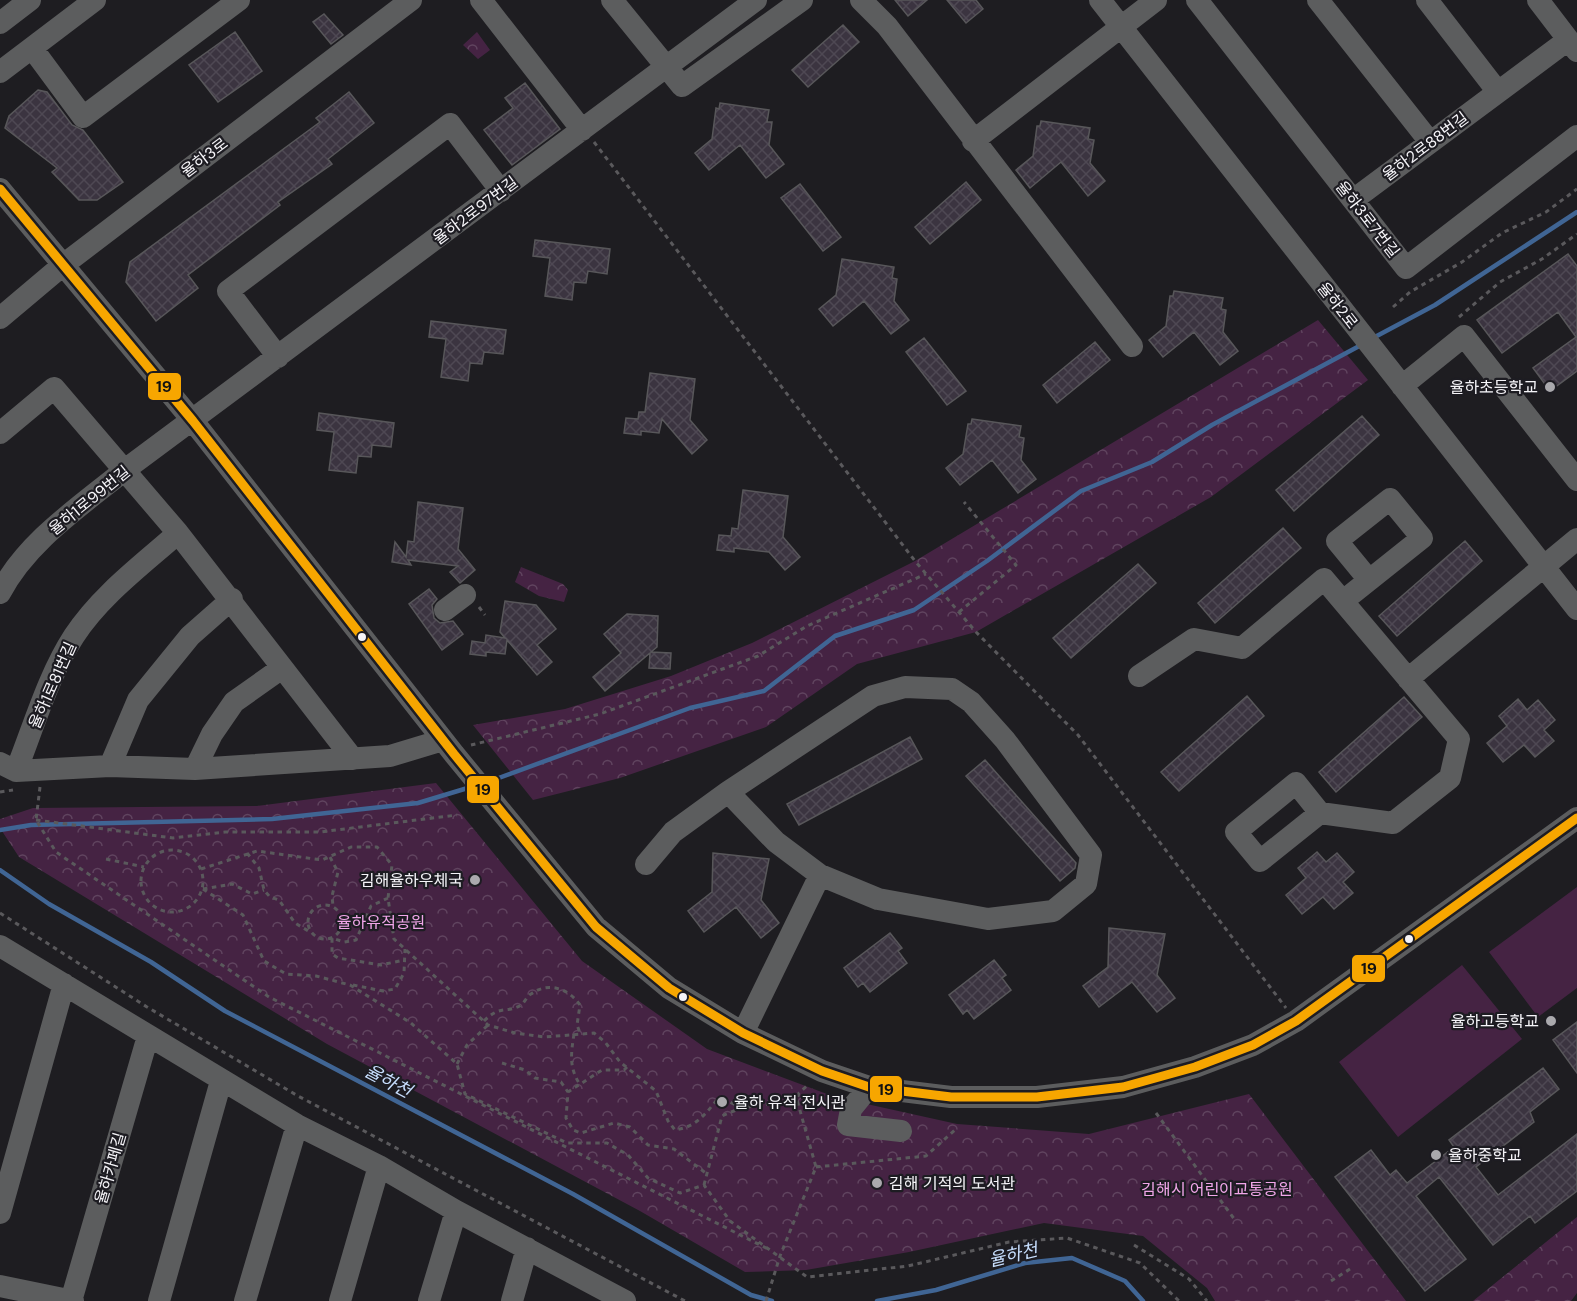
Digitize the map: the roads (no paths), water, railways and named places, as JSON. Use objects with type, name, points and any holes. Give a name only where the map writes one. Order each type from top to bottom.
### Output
[{"type":"street","points":[[0,23],[30,0]]},
{"type":"street","points":[[0,72],[95,0]]},
{"type":"street","points":[[32,48],[83,117],[238,0]]},
{"type":"street","name":"율하3로","points":[[0,318],[63,265],[411,0]]},
{"type":"street","points":[[481,0],[587,135]]},
{"type":"street","points":[[612,0],[682,86],[802,0]]},
{"type":"street","name":"율하2로97번길","points":[[193,421],[501,191],[587,135],[666,67],[756,0]]},
{"type":"street","points":[[861,0],[886,26],[1132,346]]},
{"type":"street","name":"율하2로","points":[[1100,0],[1577,609]]},
{"type":"street","points":[[973,141],[1156,0]]},
{"type":"street","name":"율하3로7번길","points":[[1197,0],[1406,268],[1577,136]]},
{"type":"street","points":[[1318,0],[1430,142]]},
{"type":"street","points":[[1427,0],[1498,92]]},
{"type":"street","points":[[1538,0],[1573,45]]},
{"type":"street","name":"율하2로88번길","points":[[1353,200],[1498,92],[1573,45]]},
{"type":"street","points":[[279,357],[228,291],[431,138],[450,124],[501,191]]},
{"type":"street","points":[[0,189],[193,421],[449,748],[596,927],[669,988],[743,1033],[822,1071],[869,1086],[951,1097],[1037,1097],[1123,1087],[1195,1067],[1253,1045],[1296,1021],[1577,818]]},
{"type":"street","points":[[1402,386],[1464,336],[1577,480]]},
{"type":"street","points":[[0,433],[54,388],[126,469],[178,533],[353,759]]},
{"type":"street","name":"율하1로99번길","points":[[0,593],[5,568],[126,469],[193,421]]},
{"type":"street","name":"율하1로81번길","points":[[17,777],[49,687],[74,636],[104,599],[178,533]]},
{"type":"street","points":[[1408,679],[1542,565],[1577,539]]},
{"type":"street","points":[[1139,676],[1194,639],[1242,648],[1324,579],[1459,739],[1450,778],[1393,823],[1320,813]]},
{"type":"street","points":[[1343,601],[1369,580]]},
{"type":"street","points":[[110,766],[138,700],[190,636],[231,599]]},
{"type":"street","points":[[445,610],[470,599]]},
{"type":"street","points":[[195,769],[212,734],[234,702],[282,668]]},
{"type":"street","points":[[646,864],[674,832],[728,792],[873,696],[905,687],[952,689],[971,702],[1005,740],[1090,855],[1086,884],[1053,911],[987,919],[878,899],[820,875],[776,842],[728,792]]},
{"type":"street","points":[[17,777],[110,766],[195,769],[390,756],[449,748]]},
{"type":"street","points":[[743,1033],[820,875]]},
{"type":"street","points":[[0,946],[297,1125],[379,1166],[456,1211],[527,1248],[596,1295],[625,1301]]},
{"type":"street","points":[[0,1213],[64,984]]},
{"type":"street","name":"율하카페길","points":[[72,1301],[148,1036]]},
{"type":"street","points":[[159,1301],[221,1081]]},
{"type":"street","points":[[869,1086],[851,1109],[848,1125],[901,1131]]},
{"type":"street","points":[[245,1301],[297,1125]]},
{"type":"street","points":[[340,1301],[379,1166]]},
{"type":"street","points":[[429,1301],[456,1211]]},
{"type":"street","points":[[512,1301],[527,1248]]},
{"type":"street","points":[[0,1286],[72,1301]]},
{"type":"waterway","points":[[1373,338],[1435,305],[1577,212]]},
{"type":"waterway","points":[[485,783],[690,708],[764,691],[835,636],[914,610],[987,561],[1081,491],[1152,462],[1212,425],[1363,344]]},
{"type":"waterway","points":[[0,830],[31,825],[272,819],[418,803],[471,787]]},
{"type":"waterway","name":"율하천","points":[[0,870],[49,904],[151,962],[225,1011],[573,1194],[751,1295],[772,1301]]},
{"type":"waterway","name":"율하천","points":[[877,1301],[936,1290],[1025,1263],[1072,1258],[1125,1281],[1143,1301]]},
{"type":"place","name":"율하초등학교","points":[[1550,387]]},
{"type":"place","name":"김해율하우체국","points":[[475,880]]},
{"type":"place","name":"율하고등학교","points":[[1551,1021]]},
{"type":"place","name":"율하 유적 전시관","points":[[722,1102]]},
{"type":"place","name":"율하중학교","points":[[1436,1155]]},
{"type":"place","name":"김해 기적의 도서관","points":[[877,1183]]},
{"type":"park label","name":"율하유적공원","points":[[381,922]]},
{"type":"park label","name":"김해시 어린이교통공원","points":[[1217,1189]]}]
